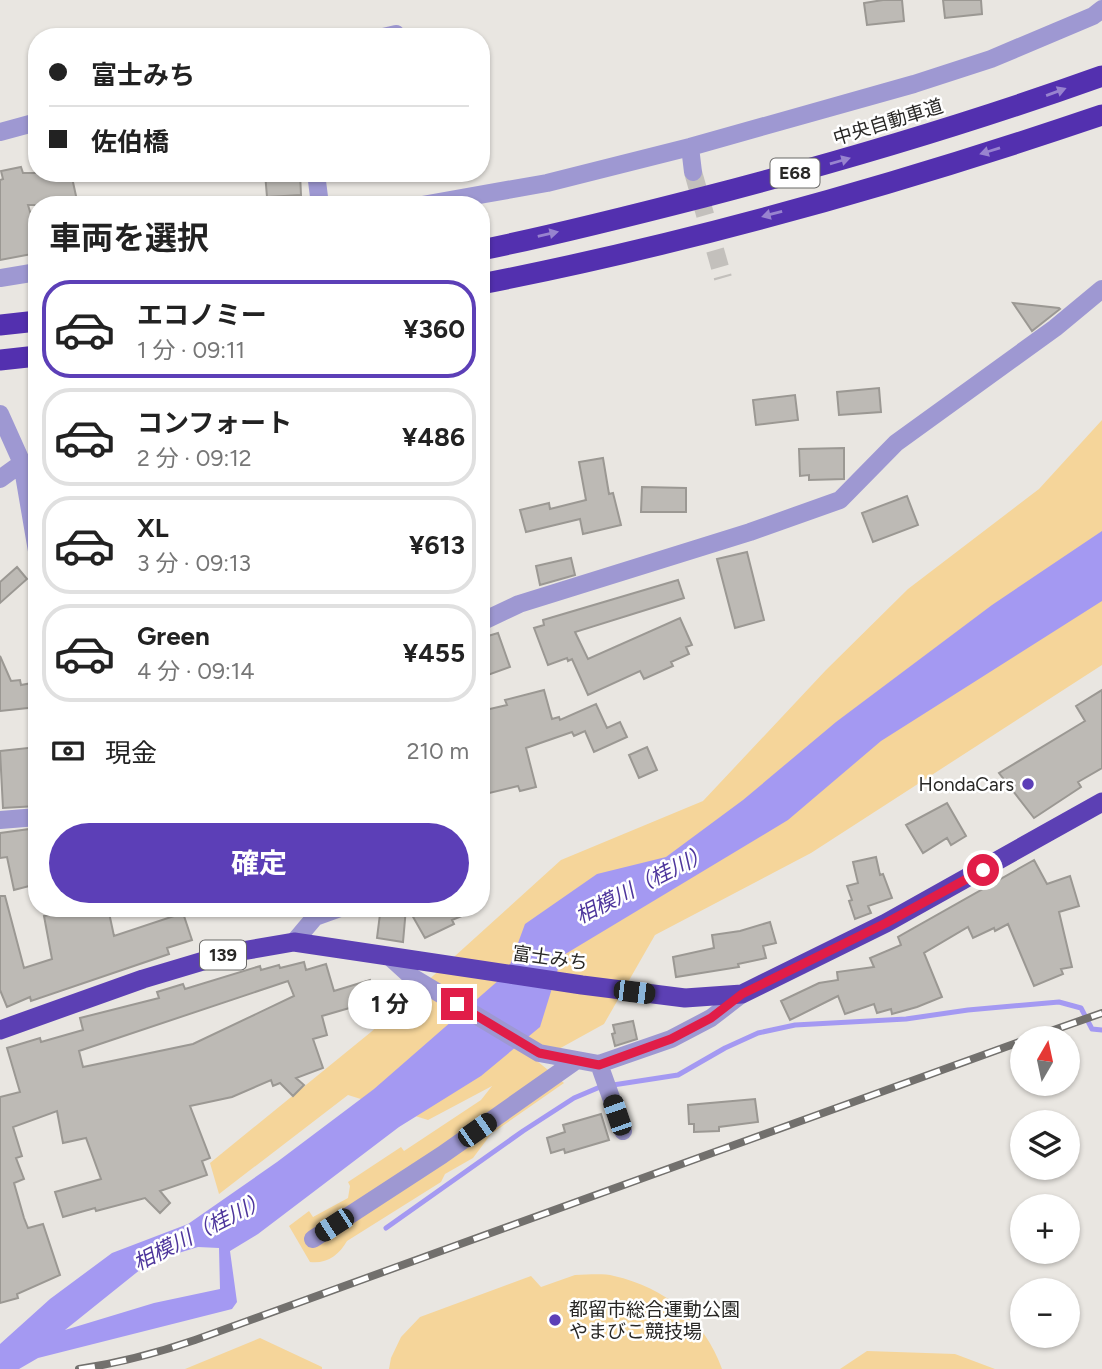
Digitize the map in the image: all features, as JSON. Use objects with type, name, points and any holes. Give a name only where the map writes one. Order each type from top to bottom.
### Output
[{"type":"highway","name":"中央自動車道","points":[[490,248],[651,211],[838,162],[1102,76]]},
{"type":"highway","name":"E68","points":[[490,282],[659,244],[852,193],[1102,115]]},
{"type":"highway","points":[[0,325],[28,322]]},
{"type":"highway","points":[[0,360],[28,357]]},
{"type":"highway","name":"富士みち","points":[[0,1030],[143,979],[230,953],[293,942],[685,998],[742,994],[886,923],[1102,802]]},
{"type":"street","points":[[473,196],[547,183],[690,147],[914,84],[991,59],[1093,16],[1102,9]]},
{"type":"street","points":[[0,132],[28,124]]},
{"type":"street","points":[[690,147],[693,172]]},
{"type":"street","points":[[0,278],[28,273]]},
{"type":"street","points":[[490,618],[519,604],[750,532],[841,500],[896,443],[1055,328],[1102,289]]},
{"type":"street","points":[[0,414],[22,463],[28,498]]},
{"type":"street","points":[[0,479],[22,463]]},
{"type":"street","points":[[0,820],[28,818]]},
{"type":"street","points":[[293,942],[318,917]]},
{"type":"street","points":[[389,956],[412,977],[539,1053],[577,1060],[604,1078],[622,1131]]},
{"type":"street","points":[[604,1078],[711,1018],[742,994]]},
{"type":"street","points":[[313,1239],[442,1155],[577,1060]]},
{"type":"shaded area","points":[[1102,420],[1102,665],[811,853],[655,935],[604,1024],[537,1061],[564,1083],[491,1134],[473,1158],[445,1174],[441,1182],[347,1241],[332,1258],[322,1262],[310,1262],[289,1226],[309,1211],[313,1217],[348,1198],[348,1182],[401,1147],[404,1151],[481,1100],[492,1086],[428,1120],[348,1095],[219,1194],[210,1163],[371,1032],[561,860],[703,801],[826,670],[908,589],[1039,489]]},
{"type":"shaded area","name":"都留市総合運動公園 やまびこ競技場","points":[[575,1275],[614,1276],[650,1288],[666,1297],[694,1321],[705,1335],[722,1369],[389,1369],[401,1337],[420,1317],[531,1276],[541,1287]]},
{"type":"shaded area","points":[[260,1338],[322,1369],[185,1369]]},
{"type":"shaded area","points":[[867,1351],[955,1354],[995,1369],[840,1369]]},
{"type":"water","name":"相模川（桂川）","points":[[1102,531],[1102,601],[881,741],[788,820],[562,956],[540,1027],[481,1076],[399,1127],[258,1234],[230,1251],[237,1302],[232,1309],[38,1358],[19,1369],[0,1369],[0,1344],[50,1299],[112,1253],[188,1224],[277,1162],[374,1089],[507,973],[525,924],[597,874],[666,857],[743,800],[836,722],[992,605]],"holes":[[[198,1247],[219,1248],[220,1289],[154,1303],[65,1330],[141,1269]]]},
{"type":"building","points":[[902,0],[904,21],[867,25],[864,3]]},
{"type":"building","points":[[943,0],[981,0],[982,14],[945,18]]},
{"type":"building","points":[[21,167],[23,173],[28,173],[28,182],[73,182],[76,196],[28,196],[28,255],[0,260],[0,180],[3,179],[1,171]]},
{"type":"building","points":[[266,182],[300,182],[301,195],[267,196]]},
{"type":"building","points":[[1013,303],[1059,308],[1060,309],[1032,331]]},
{"type":"building","points":[[879,388],[881,412],[839,415],[837,392]]},
{"type":"building","points":[[795,395],[798,420],[756,425],[753,400]]},
{"type":"building","points":[[844,448],[844,479],[809,480],[809,475],[800,476],[799,449]]},
{"type":"building","points":[[603,458],[609,494],[613,493],[621,525],[583,534],[580,519],[526,532],[520,510],[549,503],[550,509],[586,500],[579,462]]},
{"type":"building","points":[[642,487],[686,488],[686,512],[641,512]]},
{"type":"building","points":[[907,496],[918,525],[873,542],[862,513]]},
{"type":"building","points":[[747,552],[764,620],[735,628],[717,559]]},
{"type":"building","points":[[571,558],[575,575],[540,585],[536,566]]},
{"type":"building","points":[[17,567],[27,579],[0,603],[0,582]]},
{"type":"building","points":[[678,580],[684,598],[575,632],[588,659],[680,618],[692,645],[686,647],[689,654],[671,662],[673,666],[644,679],[640,671],[588,695],[572,659],[568,661],[567,658],[548,665],[534,628],[544,625],[543,620]]},
{"type":"building","points":[[498,633],[510,667],[490,674],[490,635]]},
{"type":"building","points":[[0,656],[11,681],[20,680],[21,685],[28,684],[28,708],[0,711]]},
{"type":"building","points":[[544,690],[552,719],[559,717],[560,720],[596,704],[607,728],[620,722],[627,737],[594,752],[585,731],[574,736],[572,732],[526,748],[536,787],[520,791],[518,786],[490,793],[490,709],[507,705],[505,700]]},
{"type":"building","points":[[1102,690],[1102,768],[1078,782],[1081,787],[1034,818],[999,773],[1085,721],[1076,706]]},
{"type":"building","points":[[647,747],[657,770],[639,778],[629,755]]},
{"type":"building","points":[[28,748],[28,807],[3,808],[0,751]]},
{"type":"building","points":[[947,803],[966,836],[951,845],[947,838],[923,853],[906,825]]},
{"type":"building","points":[[28,829],[28,886],[14,890],[7,857],[0,858],[0,833]]},
{"type":"building","points":[[876,857],[880,875],[883,874],[892,898],[868,906],[871,913],[855,919],[847,886],[858,883],[853,862]]},
{"type":"building","points":[[1034,860],[1047,884],[1070,876],[1079,906],[1059,912],[1072,967],[1061,969],[1063,974],[1034,986],[1008,924],[973,938],[968,927],[924,953],[942,997],[892,1014],[891,1009],[877,1013],[874,1004],[845,1014],[838,996],[790,1020],[781,1001],[819,983],[838,980],[837,972],[874,967],[870,958],[901,945],[898,937]]},
{"type":"building","points":[[0,896],[5,896],[24,968],[52,959],[44,917],[110,917],[114,936],[171,917],[184,917],[192,940],[167,948],[169,954],[31,1001],[30,997],[7,1007],[0,990]]},
{"type":"building","points":[[380,917],[405,917],[403,942],[377,938]]},
{"type":"building","points":[[413,917],[459,917],[452,920],[454,924],[425,938]]},
{"type":"building","points":[[770,922],[776,943],[763,946],[766,958],[738,964],[739,967],[676,977],[673,957],[714,948],[712,935],[740,931]]},
{"type":"building","points":[[304,962],[306,970],[326,964],[334,991],[370,980],[378,1004],[355,1011],[353,1007],[322,1016],[327,1035],[313,1039],[323,1068],[296,1078],[304,1085],[293,1096],[280,1083],[273,1086],[271,1080],[232,1097],[190,1106],[210,1158],[202,1161],[207,1175],[160,1191],[170,1203],[160,1213],[145,1198],[63,1217],[55,1192],[101,1179],[86,1138],[63,1143],[57,1111],[13,1127],[22,1156],[16,1158],[24,1179],[14,1183],[24,1218],[28,1228],[43,1224],[60,1275],[17,1294],[18,1298],[0,1303],[0,1097],[20,1092],[7,1048],[40,1038],[41,1042],[83,1030],[80,1018],[159,998],[157,992],[183,984],[185,989],[260,966],[261,970],[279,965],[280,968]],"holes":[[[288,981],[294,996],[193,1044],[83,1067],[79,1051]]]},
{"type":"building","points":[[633,1021],[637,1039],[615,1046],[613,1025]]},
{"type":"building","points":[[755,1099],[758,1122],[719,1127],[719,1131],[694,1132],[694,1124],[689,1124],[688,1105]]},
{"type":"building","points":[[601,1114],[609,1140],[565,1153],[564,1149],[551,1153],[547,1138],[565,1132],[563,1125]]},
{"type":"waterway","points":[[386,1228],[574,1098],[600,1087],[678,1075],[758,1033],[795,1025],[906,1019],[1059,1002],[1081,1008],[1092,1029],[1102,1030]]},
{"type":"tunnel","points":[[693,172],[723,278]]},
{"type":"railway","points":[[1065,1026],[1102,1013]]},
{"type":"railway","points":[[79,1369],[138,1357],[195,1340],[1010,1045]]},
{"type":"place","name":"HondaCars","points":[[1028,784]]},
{"type":"place","name":"都留市総合運動公園 やまびこ競技場","points":[[555,1320]]},
{"type":"route","points":[[457,1004],[539,1053],[599,1065],[671,1039],[711,1018],[742,994],[886,923],[983,870]]}]
